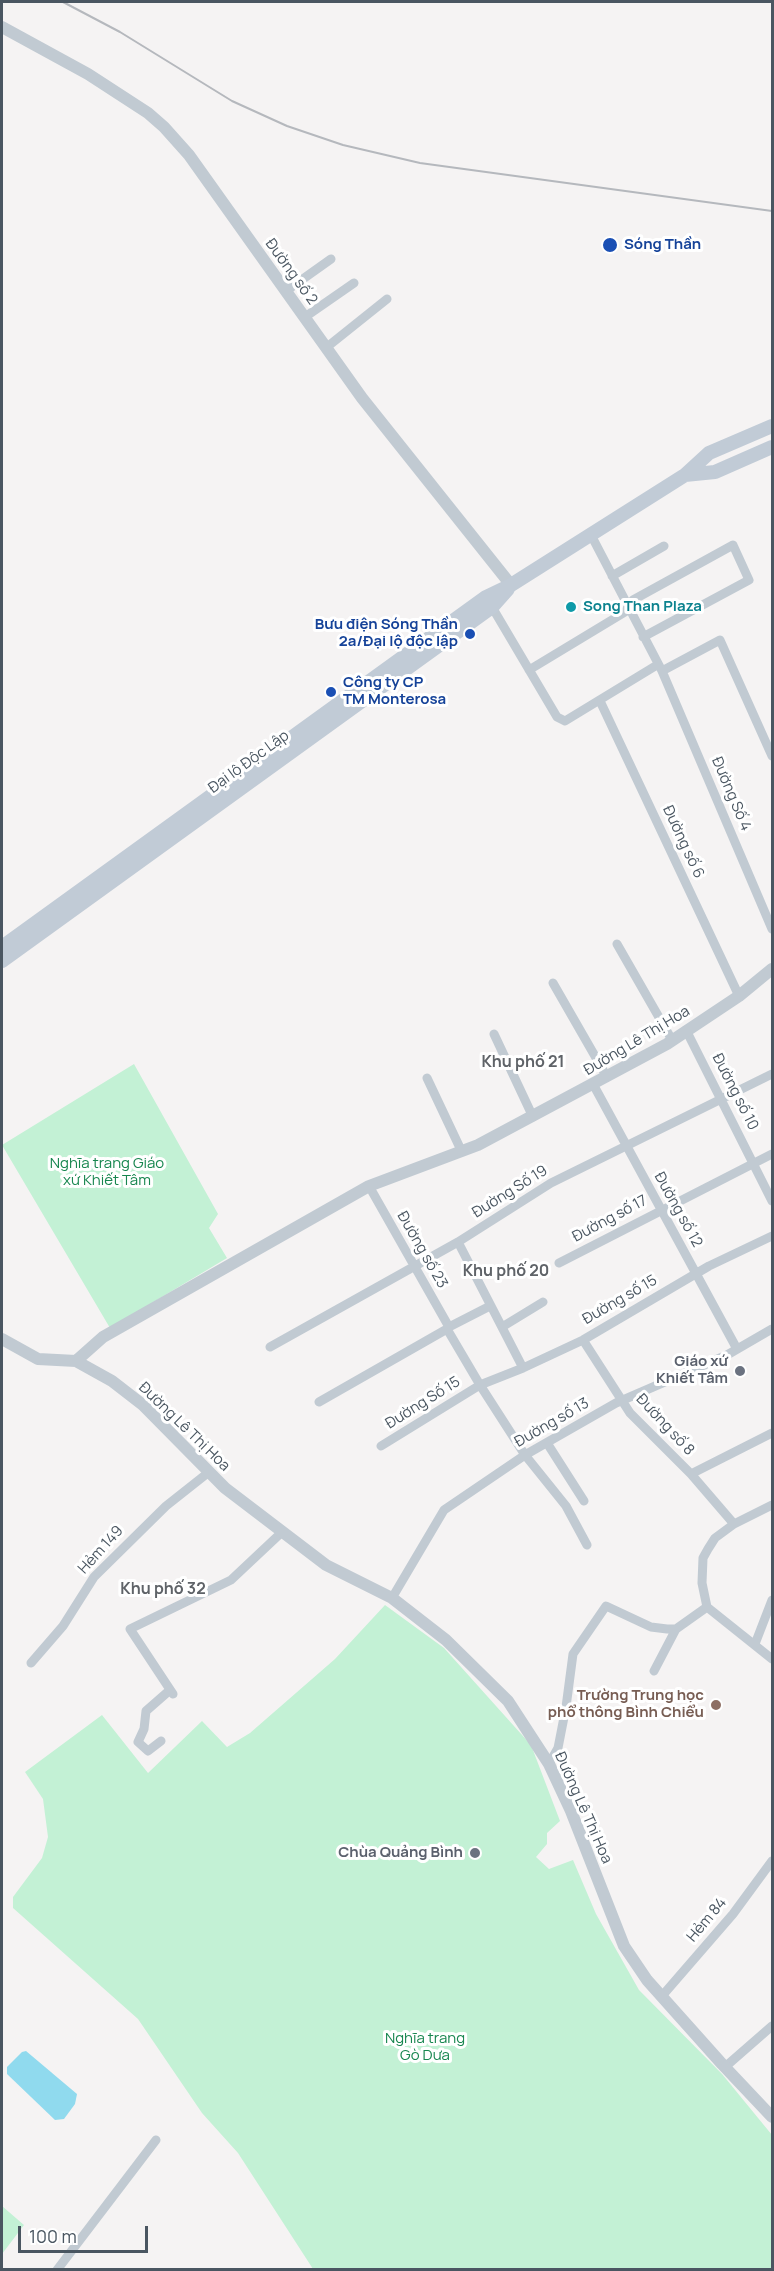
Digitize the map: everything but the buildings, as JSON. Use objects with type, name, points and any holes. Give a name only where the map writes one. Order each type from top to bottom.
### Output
[{"type":"main road","name":"Đại lộ Độc Lập","points":[[2,947],[486,597],[511,585],[685,475],[709,453],[772,426]]},
{"type":"main road","name":"Đại lộ Độc Lập","points":[[685,475],[715,472],[772,447]]},
{"type":"main road","name":"Đại lộ Độc Lập","points":[[2,961],[492,607],[511,585]]},
{"type":"street","name":"Đường số 2","points":[[2,27],[88,74],[148,113],[164,127],[189,155],[362,398],[511,585]]},
{"type":"street","points":[[286,291],[331,259]]},
{"type":"street","points":[[305,317],[354,283]]},
{"type":"street","points":[[327,347],[387,299]]},
{"type":"street","name":"Đường Số 4","points":[[590,533],[660,668],[772,929]]},
{"type":"street","points":[[529,670],[625,612],[633,600],[733,544],[749,580],[644,637]]},
{"type":"street","points":[[612,576],[664,546]]},
{"type":"street","points":[[492,607],[557,717],[565,722],[660,668],[720,640],[772,756]]},
{"type":"street","name":"Đường số 6","points":[[600,701],[739,996]]},
{"type":"street","points":[[617,944],[672,1040]]},
{"type":"street","name":"Đường Lê Thị Hoa","points":[[772,969],[739,996],[672,1040],[607,1077],[478,1145],[369,1186],[103,1337],[76,1361],[103,1375],[143,1405],[209,1472],[281,1533],[326,1565],[392,1598],[446,1640],[508,1701],[549,1764],[587,1846],[624,1946],[662,1996],[772,2117]]},
{"type":"street","points":[[553,983],[607,1077]]},
{"type":"street","name":"Đường số 10","points":[[686,1030],[755,1163],[772,1201]]},
{"type":"street","points":[[494,1034],[533,1117]]},
{"type":"street","name":"Đường Số 19","points":[[270,1347],[458,1242],[551,1183],[772,1074]]},
{"type":"street","points":[[427,1078],[461,1150]]},
{"type":"street","name":"Đường số 12","points":[[594,1084],[737,1349]]},
{"type":"street","name":"Đường số 17","points":[[559,1263],[772,1154]]},
{"type":"street","name":"Đường số 23","points":[[369,1186],[480,1385],[525,1455],[566,1506],[587,1545]]},
{"type":"street","name":"Đường số 15","points":[[480,1385],[583,1340],[696,1273],[772,1236]]},
{"type":"street","points":[[458,1242],[523,1368]]},
{"type":"street","points":[[502,1327],[543,1302]]},
{"type":"street","points":[[319,1402],[490,1306]]},
{"type":"street","name":"Đường số 13","points":[[392,1598],[444,1510],[525,1455],[622,1400],[737,1349],[772,1329]]},
{"type":"street","points":[[2,1340],[38,1359],[76,1361]]},
{"type":"street","name":"Đường số 8","points":[[583,1340],[630,1413],[691,1474],[734,1524]]},
{"type":"street","name":"Đường Số 15","points":[[381,1446],[480,1385]]},
{"type":"street","points":[[691,1474],[772,1433]]},
{"type":"street","points":[[547,1443],[584,1501]]},
{"type":"street","name":"Hẻm 149","points":[[31,1663],[63,1626],[94,1577],[159,1512],[209,1472]]},
{"type":"street","points":[[771,1655],[707,1607],[702,1583],[703,1558],[715,1538],[734,1524],[772,1505]]},
{"type":"street","points":[[161,1740],[148,1750],[138,1742],[144,1729],[146,1711],[171,1692],[130,1629],[231,1580],[281,1533]]},
{"type":"street","points":[[755,1644],[772,1600]]},
{"type":"street","points":[[549,1764],[560,1738],[573,1654],[606,1606],[651,1627],[676,1629]]},
{"type":"street","points":[[654,1671],[676,1629],[707,1607]]},
{"type":"street","name":"Hẻm 84","points":[[662,1996],[733,1914],[772,1861]]},
{"type":"street","points":[[725,2067],[772,2026]]},
{"type":"street","points":[[57,2270],[156,2140]]},
{"type":"green space","name":"Nghĩa trang Giáo xứ Khiết Tâm","points":[[134,1064],[218,1214],[209,1228],[227,1258],[110,1328],[2,1145]]},
{"type":"green space","name":"Nghĩa trang Gò Dưa","points":[[385,1605],[444,1648],[531,1745],[560,1821],[547,1833],[547,1844],[536,1857],[549,1869],[573,1860],[596,1914],[639,1990],[722,2074],[772,2135],[772,2269],[313,2269],[238,2153],[202,2113],[138,2019],[13,1908],[13,1897],[42,1858],[48,1837],[43,1799],[25,1772],[102,1715],[148,1773],[202,1721],[227,1747],[250,1733],[335,1659]]},
{"type":"green space","points":[[2,2206],[24,2225],[2,2254]]},
{"type":"water","points":[[26,2051],[77,2094],[75,2104],[64,2119],[55,2120],[7,2074],[7,2067],[22,2052]]},
{"type":"railway","points":[[63,2],[120,32],[232,101],[287,126],[343,145],[420,163],[772,211]]},
{"type":"place","name":"Sóng Thần","points":[[610,245]]},
{"type":"place","name":"Song Than Plaza","points":[[571,607]]},
{"type":"place","name":"Bưu điện Sóng Thần 2a/Đại lộ độc lập","points":[[470,634]]},
{"type":"place","name":"Công ty CP TM Monterosa","points":[[331,692]]},
{"type":"place","name":"Giáo xứ Khiết Tâm","points":[[740,1371]]},
{"type":"place","name":"Trường Trung học phổ thông Bình Chiểu","points":[[716,1705]]},
{"type":"place","name":"Chùa Quảng Bình","points":[[475,1853]]},
{"type":"district","name":"Khu phố 21","points":[[523,1063]]},
{"type":"district","name":"Khu phố 20","points":[[506,1272]]},
{"type":"district","name":"Khu phố 32","points":[[163,1590]]}]
